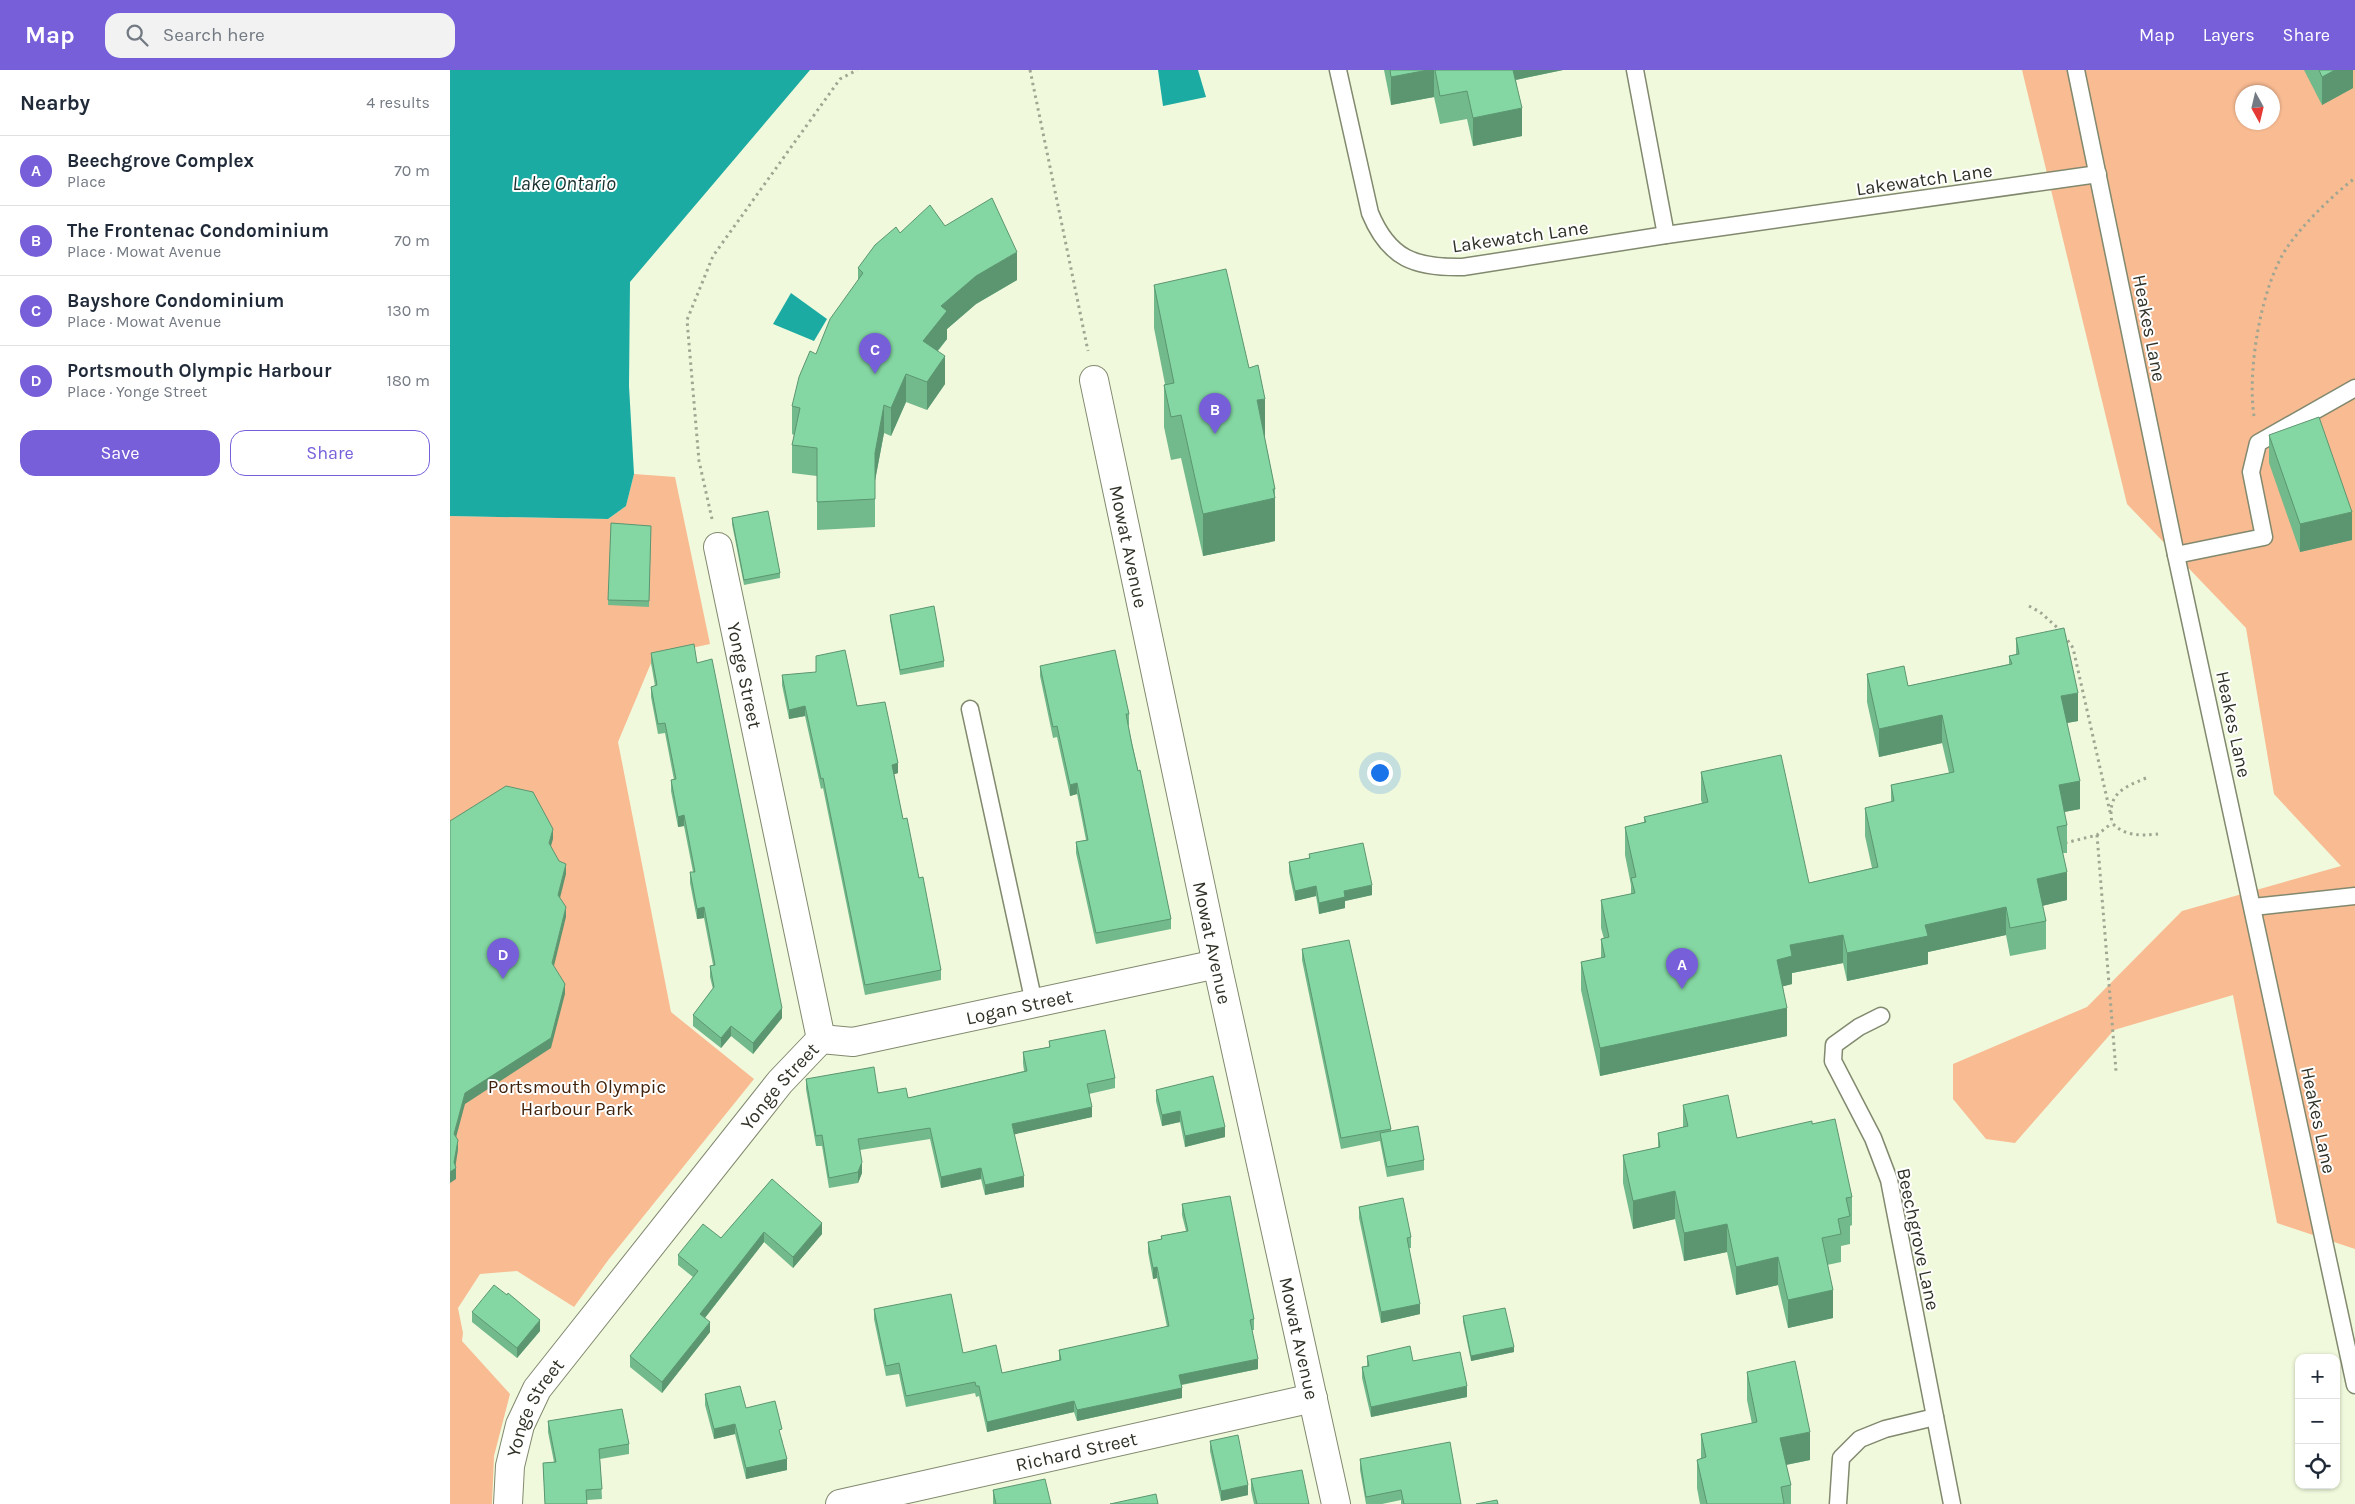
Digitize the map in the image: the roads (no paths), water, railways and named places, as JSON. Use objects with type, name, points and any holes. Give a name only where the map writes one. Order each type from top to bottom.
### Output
[{"type":"street","name":"Mowat Avenue","points":[[1094,380],[1217,964],[1336,1504]]},
{"type":"street","name":"Yonge Street","points":[[508,1504],[510,1466],[520,1425],[537,1389],[780,1082],[821,1039],[718,547]]},
{"type":"street","name":"Logan Street","points":[[821,1039],[853,1042],[1217,964]]},
{"type":"street","name":"Richard Street","points":[[840,1504],[1313,1398]]},
{"type":"lane","name":"Lakewatch Lane","points":[[1338,70],[1370,213],[1377,231],[1393,250],[1412,262],[1437,267],[1463,267],[1666,235],[2098,174]]},
{"type":"lane","points":[[1635,70],[1666,235]]},
{"type":"lane","name":"Heakes Lane","points":[[2076,70],[2176,555],[2355,1385]]},
{"type":"lane","points":[[2176,555],[2264,537],[2251,472],[2258,443],[2355,388]]},
{"type":"lane","points":[[970,709],[1034,1003]]},
{"type":"lane","points":[[2253,907],[2355,896]]},
{"type":"lane","name":"Beechgrove Lane","points":[[1881,1016],[1859,1027],[1834,1045],[1833,1061],[1873,1138],[1889,1180],[1952,1504]]},
{"type":"lane","points":[[1838,1504],[1841,1458],[1860,1439],[1885,1429],[1935,1417]]},
{"type":"water","name":"Lake Ontario","points":[[450,70],[810,70],[630,282],[629,386],[634,474],[626,506],[608,519],[450,516]]},
{"type":"water","points":[[1158,70],[1198,70],[1206,97],[1163,106]]},
{"type":"water","points":[[791,293],[827,319],[814,341],[773,324]]},
{"type":"place","name":"Bayshore Condominium","points":[[875,374]]},
{"type":"place","name":"The Frontenac Condominium","points":[[1215,434]]},
{"type":"place","name":"Portsmouth Olympic Harbour","points":[[503,979]]},
{"type":"place","name":"Beechgrove Complex","points":[[1682,989]]},
{"type":"park label","name":"Portsmouth Olympic Harbour Park","points":[[577,1097]]}]
